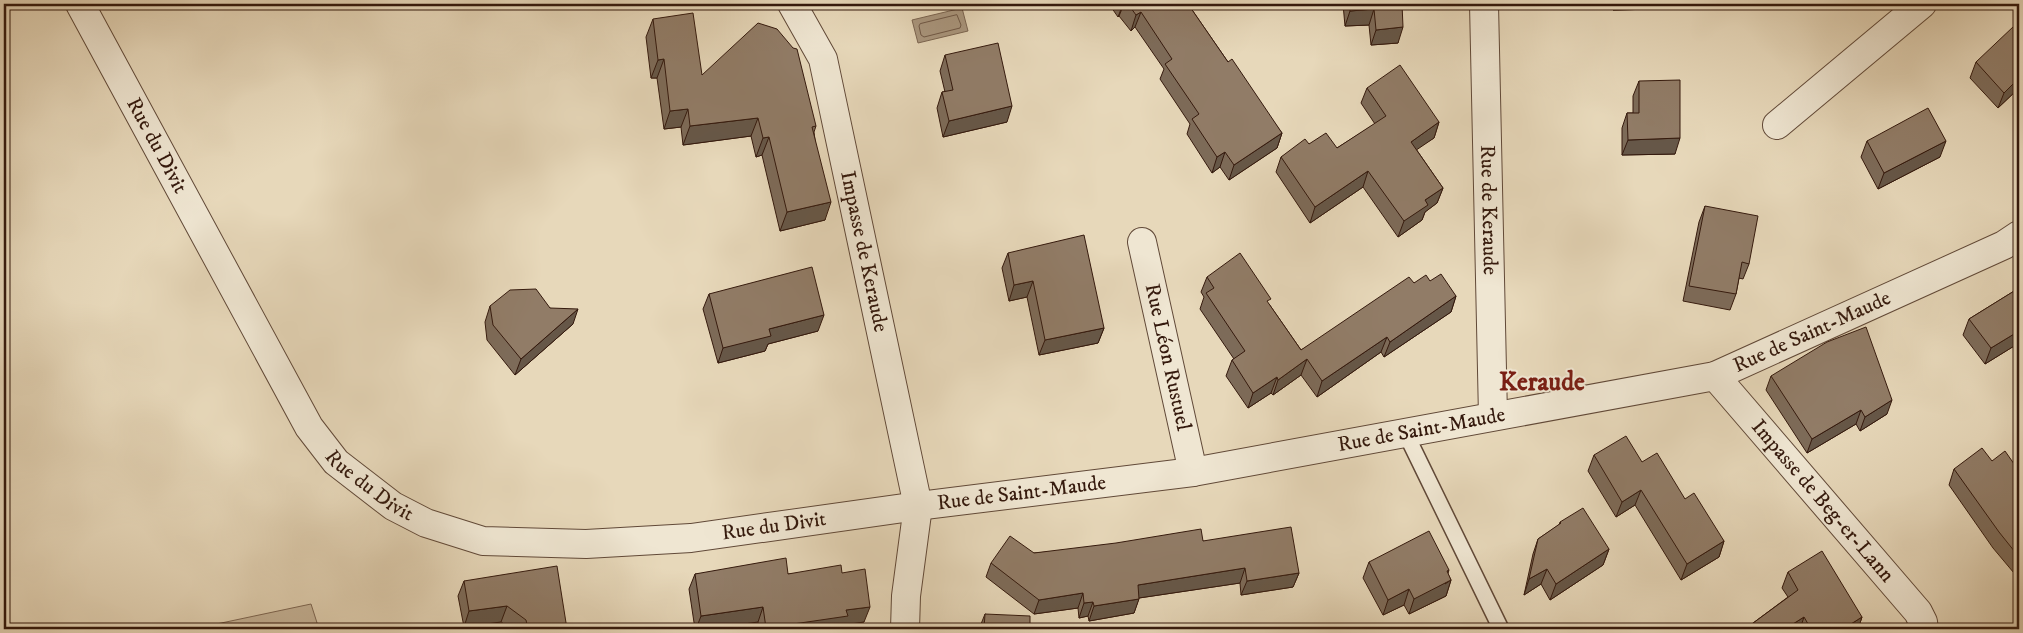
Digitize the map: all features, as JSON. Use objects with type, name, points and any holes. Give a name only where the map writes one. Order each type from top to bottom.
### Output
[{"type":"street","name":"Rue du Divit","points":[[80,4],[310,427],[336,462],[393,506],[426,522],[483,541],[586,544],[691,538],[918,506]]},
{"type":"street","name":"Impasse de Keraude","points":[[792,4],[824,59],[918,506]]},
{"type":"street","points":[[810,4],[824,59]]},
{"type":"street","name":"Rue de Keraude","points":[[1484,4],[1493,416]]},
{"type":"street","points":[[1777,125],[1922,4]]},
{"type":"street","name":"Rue de Saint-Maude","points":[[905,629],[906,596],[918,506],[1193,472],[1715,376],[2004,245],[2019,235]]},
{"type":"street","name":"Rue Léon Rustuel","points":[[1142,242],[1193,472]]},
{"type":"street","name":"Impasse de Beg-er-Lann","points":[[1715,376],[1918,612],[1924,629]]},
{"type":"lane","points":[[1405,432],[1501,629]]},
{"type":"shaded area","points":[[311,604],[319,629],[193,629]]},
{"type":"water","points":[[962,8],[968,31],[918,43],[912,20]]},
{"type":"building","points":[[1128,4],[1188,4],[1228,62],[1232,59],[1282,133],[1234,165],[1225,152],[1217,157],[1192,119],[1199,114],[1165,64],[1172,59],[1141,12],[1136,15]]},
{"type":"building","points":[[1350,4],[1402,4],[1403,27],[1376,30],[1374,9],[1350,11]]},
{"type":"building","points":[[693,13],[702,75],[758,23],[777,29],[793,48],[797,49],[816,126],[812,127],[831,202],[787,212],[769,137],[763,138],[758,118],[690,126],[688,109],[670,111],[664,59],[658,60],[653,19]]},
{"type":"building","points":[[2014,26],[2019,32],[2019,78],[2004,93],[1976,62]]},
{"type":"building","points":[[998,43],[1012,106],[949,121],[942,92],[953,90],[945,55]]},
{"type":"building","points":[[1400,65],[1439,122],[1411,142],[1443,188],[1425,200],[1428,205],[1404,221],[1368,171],[1315,207],[1281,157],[1305,139],[1309,144],[1326,133],[1337,148],[1386,116],[1367,88]]},
{"type":"building","points":[[1680,80],[1680,138],[1628,140],[1627,113],[1639,113],[1639,81]]},
{"type":"building","points":[[1928,108],[1946,141],[1884,173],[1867,141]]},
{"type":"building","points":[[1705,206],[1758,216],[1749,264],[1742,262],[1736,294],[1689,286]]},
{"type":"building","points":[[1084,235],[1104,328],[1045,340],[1033,281],[1014,285],[1008,253]]},
{"type":"building","points":[[1240,253],[1271,299],[1267,301],[1301,350],[1409,277],[1414,283],[1426,275],[1430,281],[1441,274],[1456,296],[1390,342],[1387,337],[1322,381],[1307,359],[1278,380],[1277,377],[1253,393],[1232,360],[1245,351],[1206,293],[1214,288],[1207,277]]},
{"type":"building","points":[[812,267],[824,315],[769,329],[771,336],[723,348],[709,294]]},
{"type":"building","points":[[2019,288],[2019,331],[1991,348],[1969,319]]},
{"type":"building","points":[[536,289],[550,308],[578,309],[521,359],[493,325],[490,306],[510,290]]},
{"type":"building","points":[[1866,327],[1892,400],[1865,417],[1861,410],[1812,439],[1771,376],[1827,342]]},
{"type":"building","points":[[1626,436],[1642,462],[1657,453],[1685,499],[1694,493],[1724,541],[1687,564],[1641,490],[1622,502],[1594,455]]},
{"type":"building","points":[[1982,448],[1992,461],[2005,451],[2019,471],[2019,557],[1954,469]]},
{"type":"building","points":[[1583,508],[1609,549],[1556,584],[1547,569],[1529,579],[1538,539],[1560,522]]},
{"type":"building","points":[[1291,527],[1299,573],[1247,581],[1245,568],[1138,585],[1139,599],[1094,606],[1093,602],[1084,603],[1083,593],[1039,600],[991,563],[1010,536],[1034,553],[1116,543],[1201,529],[1203,541]]},
{"type":"building","points":[[1429,531],[1449,570],[1447,571],[1451,580],[1414,599],[1409,589],[1388,600],[1369,562]]},
{"type":"building","points":[[1822,551],[1862,617],[1843,629],[1811,629],[1804,617],[1785,629],[1745,629],[1798,590],[1788,572]]},
{"type":"building","points":[[786,558],[788,574],[841,565],[842,573],[865,569],[870,607],[846,610],[848,616],[766,628],[763,607],[701,616],[695,574]]},
{"type":"building","points":[[557,566],[567,629],[528,629],[526,620],[507,606],[469,611],[464,581]]},
{"type":"building","points":[[985,614],[1030,616],[1030,629],[984,629]]},
{"type":"district","name":"Keraude","points":[[1542,382]]}]
